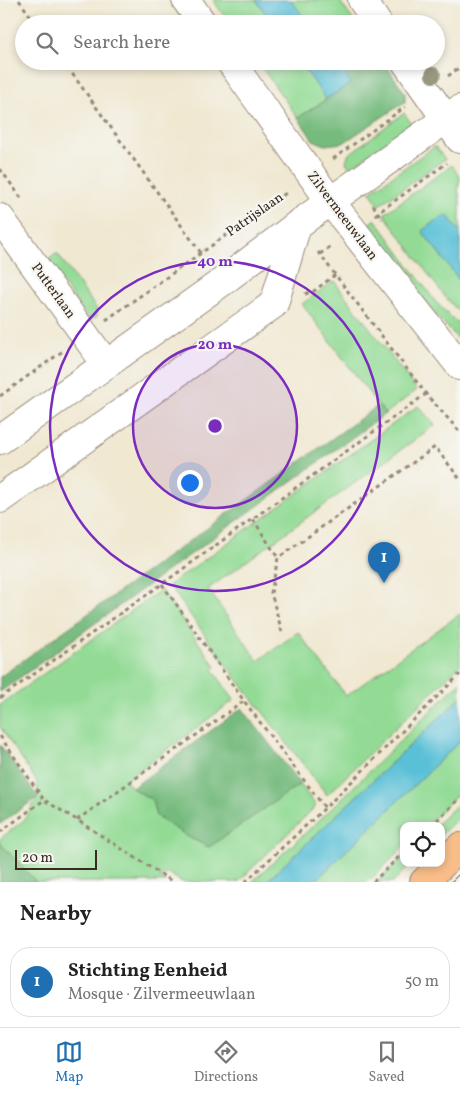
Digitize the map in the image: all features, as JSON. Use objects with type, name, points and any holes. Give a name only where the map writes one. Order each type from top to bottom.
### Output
[{"type":"main road","points":[[424,882],[460,847]]},
{"type":"street","points":[[186,0],[197,15]]},
{"type":"street","points":[[362,0],[372,15]]},
{"type":"street","name":"Zilvermeeuwlaan","points":[[236,70],[330,201],[460,366]]},
{"type":"street","points":[[0,440],[222,282],[330,201],[455,132],[411,70]]},
{"type":"street","name":"Putterlaan","points":[[0,218],[106,364]]},
{"type":"street","points":[[0,499],[274,304],[297,225]]},
{"type":"path","points":[[18,0],[29,15]]},
{"type":"path","name":"Patrijslaan","points":[[0,396],[460,67]]},
{"type":"path","points":[[69,70],[201,253]]},
{"type":"path","points":[[320,254],[353,231],[455,132]]},
{"type":"path","points":[[297,225],[426,394],[460,432]]},
{"type":"path","points":[[0,698],[426,394]]},
{"type":"path","points":[[282,632],[271,593],[278,558],[435,447],[460,478]]},
{"type":"path","points":[[253,519],[278,558]]},
{"type":"path","points":[[162,584],[244,701],[325,808]]},
{"type":"path","points":[[245,882],[325,808],[460,674]]},
{"type":"path","points":[[77,820],[244,701]]},
{"type":"path","points":[[0,736],[44,800],[173,882]]},
{"type":"path","points":[[435,822],[460,798]]},
{"type":"path","points":[[0,832],[44,800]]},
{"type":"path","points":[[373,882],[400,856]]},
{"type":"green space","points":[[213,0],[256,0],[267,15],[224,15]]},
{"type":"green space","points":[[291,0],[339,0],[350,15],[302,15]]},
{"type":"green space","points":[[263,70],[305,70],[326,99],[298,118]]},
{"type":"green space","points":[[342,70],[389,70],[405,93],[405,102],[343,143],[325,145],[313,140],[298,118],[351,83]]},
{"type":"green space","points":[[404,113],[411,123],[350,168],[346,162],[348,155]]},
{"type":"green space","points":[[435,146],[445,159],[379,205],[370,192]]},
{"type":"green space","points":[[452,165],[460,178],[458,190],[460,200],[460,232],[447,215],[422,231],[460,281],[460,313],[445,297],[384,214]]},
{"type":"green space","points":[[375,219],[435,301],[460,326],[460,341],[425,303],[366,226]]},
{"type":"green space","points":[[57,253],[96,308],[97,316],[90,321],[47,261]]},
{"type":"green space","points":[[334,281],[417,390],[385,414],[302,304]]},
{"type":"green space","points":[[379,405],[385,414],[0,692],[0,677]]},
{"type":"green space","points":[[418,406],[435,425],[208,589],[258,661],[298,632],[346,696],[460,614],[460,665],[327,795],[227,666],[169,585]]},
{"type":"green space","points":[[161,590],[216,667],[213,670],[234,700],[126,780],[132,788],[152,800],[156,816],[190,838],[209,847],[300,784],[316,806],[238,882],[182,882],[168,873],[159,877],[166,882],[36,882],[0,843],[0,839],[24,820],[38,797],[37,782],[0,727],[0,705]]},
{"type":"green space","points":[[460,682],[460,698],[266,882],[252,882],[328,812]]},
{"type":"green space","points":[[242,708],[300,784],[209,847],[190,838],[156,816],[152,800],[132,788]]},
{"type":"green space","points":[[460,741],[460,792],[430,822],[400,822],[400,851],[368,882],[314,882]]},
{"type":"green space","points":[[0,745],[38,797],[0,824]]},
{"type":"green space","points":[[460,802],[460,816],[445,831],[445,822],[439,822]]},
{"type":"green space","points":[[0,843],[36,882],[0,882]]},
{"type":"green space","points":[[400,860],[400,867],[408,867],[393,882],[377,882]]},
{"type":"water","points":[[256,0],[291,0],[302,15],[267,15]]},
{"type":"water","points":[[305,70],[342,70],[351,83],[326,99]]},
{"type":"water","points":[[447,215],[460,232],[460,281],[422,231]]},
{"type":"water","points":[[460,698],[460,741],[314,882],[266,882]]},
{"type":"tram line","points":[[451,882],[460,873]]},
{"type":"place","name":"Stichting Eenheid","points":[[384,583]]}]
